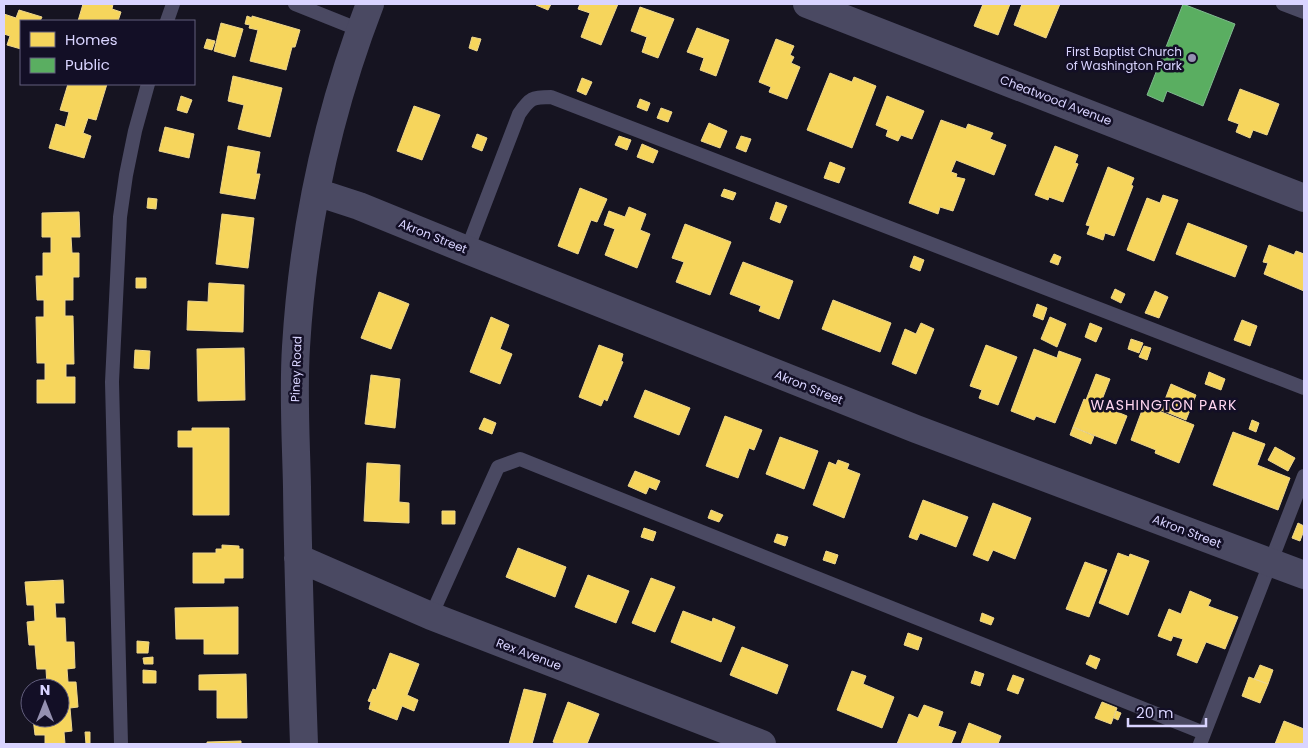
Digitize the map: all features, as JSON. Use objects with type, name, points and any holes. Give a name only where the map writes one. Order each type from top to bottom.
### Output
[{"type":"street","name":"Piney Road","points":[[304,744],[298,558],[296,348],[307,243],[316,192],[336,109],[360,30],[370,4]]},
{"type":"street","name":"Cheatwood Avenue","points":[[807,4],[1304,198]]},
{"type":"street","name":"Akron Street","points":[[316,192],[360,206],[916,429],[1304,575]]},
{"type":"street","name":"Rex Avenue","points":[[298,558],[431,616],[762,744]]},
{"type":"lane","points":[[167,20],[173,4]]},
{"type":"lane","points":[[294,4],[360,30]]},
{"type":"lane","points":[[1283,4],[1304,12]]},
{"type":"lane","points":[[121,744],[112,382],[120,217],[135,131],[148,85]]},
{"type":"lane","points":[[467,250],[519,114],[527,102],[537,97],[551,97],[1304,388]]},
{"type":"lane","points":[[431,616],[498,467],[520,460],[1202,738],[1304,476]]},
{"type":"building: Homes","points":[[83,4],[113,4],[112,9],[121,12],[118,20],[78,20]]},
{"type":"building: Homes","points":[[537,4],[551,4],[548,10]]},
{"type":"building: Homes","points":[[580,4],[618,4],[601,45],[581,37],[590,13],[578,9]]},
{"type":"building: Homes","points":[[983,4],[1010,4],[998,35],[974,26]]},
{"type":"building: Homes","points":[[1022,4],[1060,4],[1046,38],[1014,25]]},
{"type":"building: Homes","points":[[640,7],[674,19],[658,58],[642,52],[647,37],[631,31]]},
{"type":"building: Homes","points":[[19,10],[42,17],[40,20],[20,20],[20,49],[7,45],[10,36],[4,34],[4,14],[16,18]]},
{"type":"building: Homes","points":[[247,16],[300,30],[295,47],[292,47],[286,70],[250,61],[258,30],[249,28],[250,25],[245,24]]},
{"type":"building: Homes","points":[[221,23],[243,29],[235,57],[214,51]]},
{"type":"building: Homes","points":[[697,28],[729,40],[716,76],[700,70],[704,58],[687,52]]},
{"type":"building: Homes","points":[[472,37],[481,39],[477,51],[469,48]]},
{"type":"building: Homes","points":[[207,39],[215,41],[212,50],[204,48]]},
{"type":"building: Homes","points":[[776,39],[794,46],[790,55],[794,57],[791,63],[800,67],[787,99],[769,92],[771,87],[759,82]]},
{"type":"building: Homes","points":[[830,73],[852,82],[854,77],[876,86],[852,148],[807,130]]},
{"type":"building: Homes","points":[[233,76],[282,88],[270,137],[238,129],[244,105],[228,101]]},
{"type":"building: Homes","points":[[582,78],[592,82],[586,95],[577,91]]},
{"type":"building: Homes","points":[[68,85],[107,85],[96,120],[88,118],[83,133],[91,136],[84,158],[49,148],[56,124],[65,127],[69,112],[60,110]]},
{"type":"building: Homes","points":[[1240,89],[1279,104],[1267,135],[1253,130],[1250,138],[1236,132],[1239,124],[1228,120]]},
{"type":"building: Homes","points":[[181,96],[192,100],[187,113],[177,110]]},
{"type":"building: Homes","points":[[887,96],[924,111],[912,139],[901,135],[898,141],[886,136],[888,130],[876,125]]},
{"type":"building: Homes","points":[[640,99],[650,103],[647,111],[637,107]]},
{"type":"building: Homes","points":[[414,106],[440,115],[422,160],[397,151]]},
{"type":"building: Homes","points":[[661,108],[672,112],[668,122],[657,118]]},
{"type":"building: Homes","points":[[941,120],[966,129],[968,124],[993,133],[990,139],[1006,145],[994,175],[956,160],[951,172],[957,174],[956,177],[965,179],[953,211],[940,207],[938,214],[909,203]]},
{"type":"building: Homes","points":[[709,123],[727,131],[720,148],[701,141]]},
{"type":"building: Homes","points":[[165,127],[194,134],[189,158],[159,151]]},
{"type":"building: Homes","points":[[477,134],[487,138],[482,151],[472,147]]},
{"type":"building: Homes","points":[[619,136],[631,140],[627,150],[615,145]]},
{"type":"building: Homes","points":[[741,136],[751,139],[746,152],[736,148]]},
{"type":"building: Homes","points":[[642,144],[658,151],[653,163],[637,157]]},
{"type":"building: Homes","points":[[228,146],[260,152],[256,174],[260,174],[255,199],[220,193]]},
{"type":"building: Homes","points":[[1055,146],[1078,155],[1075,163],[1078,164],[1063,202],[1049,197],[1048,200],[1035,195]]},
{"type":"building: Homes","points":[[830,162],[845,168],[839,183],[824,178]]},
{"type":"building: Homes","points":[[1108,167],[1134,178],[1131,185],[1133,186],[1114,236],[1105,233],[1103,240],[1087,234],[1090,226],[1086,225]]},
{"type":"building: Homes","points":[[580,188],[607,199],[597,222],[591,220],[578,254],[558,246]]},
{"type":"building: Homes","points":[[724,189],[736,193],[733,200],[721,196]]},
{"type":"building: Homes","points":[[1163,195],[1178,200],[1154,261],[1127,250],[1147,198],[1160,203]]},
{"type":"building: Homes","points":[[148,198],[157,199],[156,209],[147,208]]},
{"type":"building: Homes","points":[[776,202],[787,206],[780,223],[770,219]]},
{"type":"building: Homes","points":[[629,207],[646,214],[640,230],[650,234],[637,268],[605,255],[615,229],[604,225],[609,211],[625,217]]},
{"type":"building: Homes","points":[[79,212],[80,237],[71,237],[72,253],[79,253],[79,277],[73,277],[73,300],[65,300],[65,316],[73,316],[74,364],[66,364],[66,377],[75,377],[75,403],[37,403],[37,380],[45,380],[45,363],[37,363],[36,317],[44,317],[44,300],[37,300],[36,276],[43,276],[43,253],[51,253],[51,237],[42,237],[42,213]]},
{"type":"building: Homes","points":[[222,214],[254,218],[248,268],[216,264]]},
{"type":"building: Homes","points":[[1188,223],[1247,246],[1235,277],[1176,254]]},
{"type":"building: Homes","points":[[685,224],[731,242],[710,295],[676,282],[684,262],[672,258]]},
{"type":"building: Homes","points":[[1269,245],[1294,255],[1296,251],[1304,254],[1304,291],[1264,274],[1268,263],[1263,262]]},
{"type":"building: Homes","points":[[1054,254],[1061,257],[1058,265],[1050,262]]},
{"type":"building: Homes","points":[[914,256],[924,260],[920,271],[910,267]]},
{"type":"building: Homes","points":[[743,262],[793,281],[779,319],[759,311],[761,306],[730,294]]},
{"type":"building: Homes","points":[[136,278],[146,278],[146,288],[136,288]]},
{"type":"building: Homes","points":[[209,283],[244,285],[243,332],[187,330],[188,301],[208,302]]},
{"type":"building: Homes","points":[[1115,289],[1125,294],[1121,303],[1111,298]]},
{"type":"building: Homes","points":[[1155,291],[1168,297],[1159,318],[1145,313]]},
{"type":"building: Homes","points":[[379,292],[409,304],[391,349],[361,338]]},
{"type":"building: Homes","points":[[833,300],[891,323],[880,352],[822,329]]},
{"type":"building: Homes","points":[[1037,304],[1047,308],[1043,320],[1033,316]]},
{"type":"building: Homes","points":[[491,317],[509,325],[500,349],[512,354],[500,384],[470,372]]},
{"type":"building: Homes","points":[[1050,317],[1066,324],[1057,347],[1041,339]]},
{"type":"building: Homes","points":[[1242,320],[1257,326],[1250,346],[1234,340]]},
{"type":"building: Homes","points":[[921,323],[934,329],[916,374],[892,364],[905,329],[916,334]]},
{"type":"building: Homes","points":[[1090,323],[1102,328],[1096,342],[1085,337]]},
{"type":"building: Homes","points":[[1131,339],[1143,343],[1139,353],[1128,349]]},
{"type":"building: Homes","points":[[599,345],[623,354],[621,361],[623,362],[607,401],[604,399],[601,406],[579,397]]},
{"type":"building: Homes","points":[[986,345],[1017,357],[998,405],[979,398],[982,390],[970,386]]},
{"type":"building: Homes","points":[[1144,346],[1151,348],[1147,360],[1139,357]]},
{"type":"building: Homes","points":[[244,348],[245,400],[198,401],[197,349]]},
{"type":"building: Homes","points":[[1034,349],[1057,358],[1059,351],[1081,359],[1055,423],[1036,416],[1034,420],[1011,411]]},
{"type":"building: Homes","points":[[135,350],[150,351],[149,369],[134,368]]},
{"type":"building: Homes","points":[[1209,372],[1225,379],[1221,390],[1205,384]]},
{"type":"building: Homes","points":[[1096,374],[1110,379],[1100,405],[1127,416],[1116,444],[1073,427]]},
{"type":"building: Homes","points":[[371,375],[400,379],[395,428],[365,424]]},
{"type":"building: Homes","points":[[1171,384],[1196,395],[1186,420],[1161,410]]},
{"type":"building: Homes","points":[[645,390],[690,408],[679,435],[634,417]]},
{"type":"building: Homes","points":[[1144,405],[1194,425],[1179,463],[1155,453],[1156,450],[1131,440]]},
{"type":"building: Homes","points":[[725,416],[762,430],[754,450],[749,448],[738,478],[706,466]]},
{"type":"building: Homes","points":[[484,418],[496,423],[492,434],[479,429]]},
{"type":"building: Homes","points":[[1252,420],[1259,423],[1256,432],[1249,429]]},
{"type":"building: Homes","points":[[1073,427],[1094,436],[1091,444],[1070,435]]},
{"type":"building: Homes","points":[[192,428],[229,428],[229,515],[193,515],[193,447],[178,447],[178,431],[192,431]]},
{"type":"building: Homes","points":[[1233,432],[1265,444],[1257,465],[1290,478],[1278,510],[1213,485]]},
{"type":"building: Homes","points":[[780,437],[818,451],[804,489],[766,474]]},
{"type":"building: Homes","points":[[1275,447],[1295,458],[1288,471],[1268,460]]},
{"type":"building: Homes","points":[[838,460],[849,464],[847,469],[860,474],[844,518],[813,505],[829,462],[836,465]]},
{"type":"building: Homes","points":[[367,463],[400,465],[399,502],[409,503],[409,523],[364,521]]},
{"type":"building: Homes","points":[[635,471],[660,481],[656,490],[649,487],[646,494],[628,486]]},
{"type":"building: Homes","points":[[923,500],[968,517],[956,547],[920,533],[917,540],[909,537]]},
{"type":"building: Homes","points":[[993,503],[1031,518],[1015,559],[993,550],[988,561],[973,555]]},
{"type":"building: Homes","points":[[711,510],[723,515],[719,522],[708,518]]},
{"type":"building: Homes","points":[[442,511],[455,511],[455,524],[442,524]]},
{"type":"building: Homes","points":[[1298,523],[1304,526],[1300,541],[1292,538]]},
{"type":"building: Homes","points":[[644,528],[656,532],[653,541],[641,537]]},
{"type":"building: Homes","points":[[777,534],[788,537],[785,546],[774,542]]},
{"type":"building: Homes","points":[[222,545],[239,546],[239,549],[243,549],[243,578],[224,578],[224,583],[193,583],[193,553],[216,553],[216,549],[222,549]]},
{"type":"building: Homes","points":[[518,548],[566,567],[555,597],[506,577]]},
{"type":"building: Homes","points":[[826,551],[838,555],[835,564],[823,560]]},
{"type":"building: Homes","points":[[1118,553],[1129,557],[1130,554],[1149,561],[1128,615],[1099,603]]},
{"type":"building: Homes","points":[[1085,562],[1107,570],[1089,617],[1066,609]]},
{"type":"building: Homes","points":[[588,575],[629,591],[616,623],[575,607]]},
{"type":"building: Homes","points":[[651,578],[675,587],[655,632],[632,623]]},
{"type":"building: Homes","points":[[63,580],[64,603],[55,603],[56,618],[65,618],[66,642],[74,642],[75,668],[67,669],[68,678],[47,678],[46,669],[37,669],[35,645],[29,645],[27,622],[35,621],[34,605],[27,605],[25,582]]},
{"type":"building: Homes","points":[[1190,591],[1211,600],[1208,606],[1238,617],[1225,649],[1206,642],[1197,663],[1177,655],[1183,639],[1173,636],[1171,641],[1158,636],[1169,609],[1181,614]]},
{"type":"building: Homes","points":[[238,607],[238,654],[204,654],[204,639],[176,639],[175,608]]},
{"type":"building: Homes","points":[[683,611],[712,622],[713,618],[735,627],[721,662],[671,642]]},
{"type":"building: Homes","points":[[982,613],[994,618],[991,625],[980,621]]},
{"type":"building: Homes","points":[[908,633],[922,638],[918,650],[904,645]]},
{"type":"building: Homes","points":[[137,641],[149,642],[148,653],[137,653]]},
{"type":"building: Homes","points":[[742,647],[788,665],[777,694],[730,675]]},
{"type":"building: Homes","points":[[390,653],[419,664],[407,695],[418,700],[414,711],[402,706],[397,720],[369,709],[371,702],[368,701],[373,689],[376,690]]},
{"type":"building: Homes","points":[[1090,655],[1100,659],[1096,669],[1086,664]]},
{"type":"building: Homes","points":[[153,657],[153,664],[144,664],[143,658]]},
{"type":"building: Homes","points":[[1260,665],[1273,670],[1268,684],[1254,679]]},
{"type":"building: Homes","points":[[143,670],[156,671],[156,683],[143,683]]},
{"type":"building: Homes","points":[[852,671],[866,676],[863,684],[894,697],[882,728],[837,710]]},
{"type":"building: Homes","points":[[975,671],[984,674],[980,686],[971,683]]},
{"type":"building: Homes","points":[[246,674],[247,718],[217,718],[217,690],[199,690],[199,675]]},
{"type":"building: Homes","points":[[1013,675],[1024,679],[1018,694],[1007,690]]},
{"type":"building: Homes","points":[[1249,677],[1268,684],[1260,703],[1242,696]]},
{"type":"building: Homes","points":[[70,682],[76,682],[78,707],[70,708]]},
{"type":"building: Homes","points":[[524,689],[546,694],[532,744],[509,744]]},
{"type":"building: Homes","points":[[568,702],[599,714],[587,744],[558,744],[553,742]]},
{"type":"building: Homes","points":[[1102,702],[1117,708],[1111,724],[1095,718]]},
{"type":"building: Homes","points":[[924,705],[943,712],[938,726],[956,732],[951,744],[897,744],[909,714],[918,718]]},
{"type":"building: Homes","points":[[70,708],[72,731],[64,732],[65,744],[45,744],[45,735],[35,735],[34,728],[70,728]]},
{"type":"building: Homes","points":[[1116,711],[1121,713],[1118,720],[1114,718]]},
{"type":"building: Homes","points":[[1284,721],[1304,729],[1304,744],[1275,744]]},
{"type":"building: Homes","points":[[969,723],[1001,736],[998,744],[961,744]]},
{"type":"building: Homes","points":[[85,732],[90,732],[90,744],[86,744]]},
{"type":"building: Homes","points":[[241,741],[241,744],[207,744],[207,742]]},
{"type":"building: Public","name":"First Baptist Church of Washington Park","points":[[1183,4],[1235,24],[1203,106],[1167,91],[1163,102],[1147,95]]},
{"type":"place","name":"First Baptist Church of Washington Park","points":[[1192,58]]},
{"type":"district","name":"WASHINGTON PARK","points":[[1164,405]]}]
